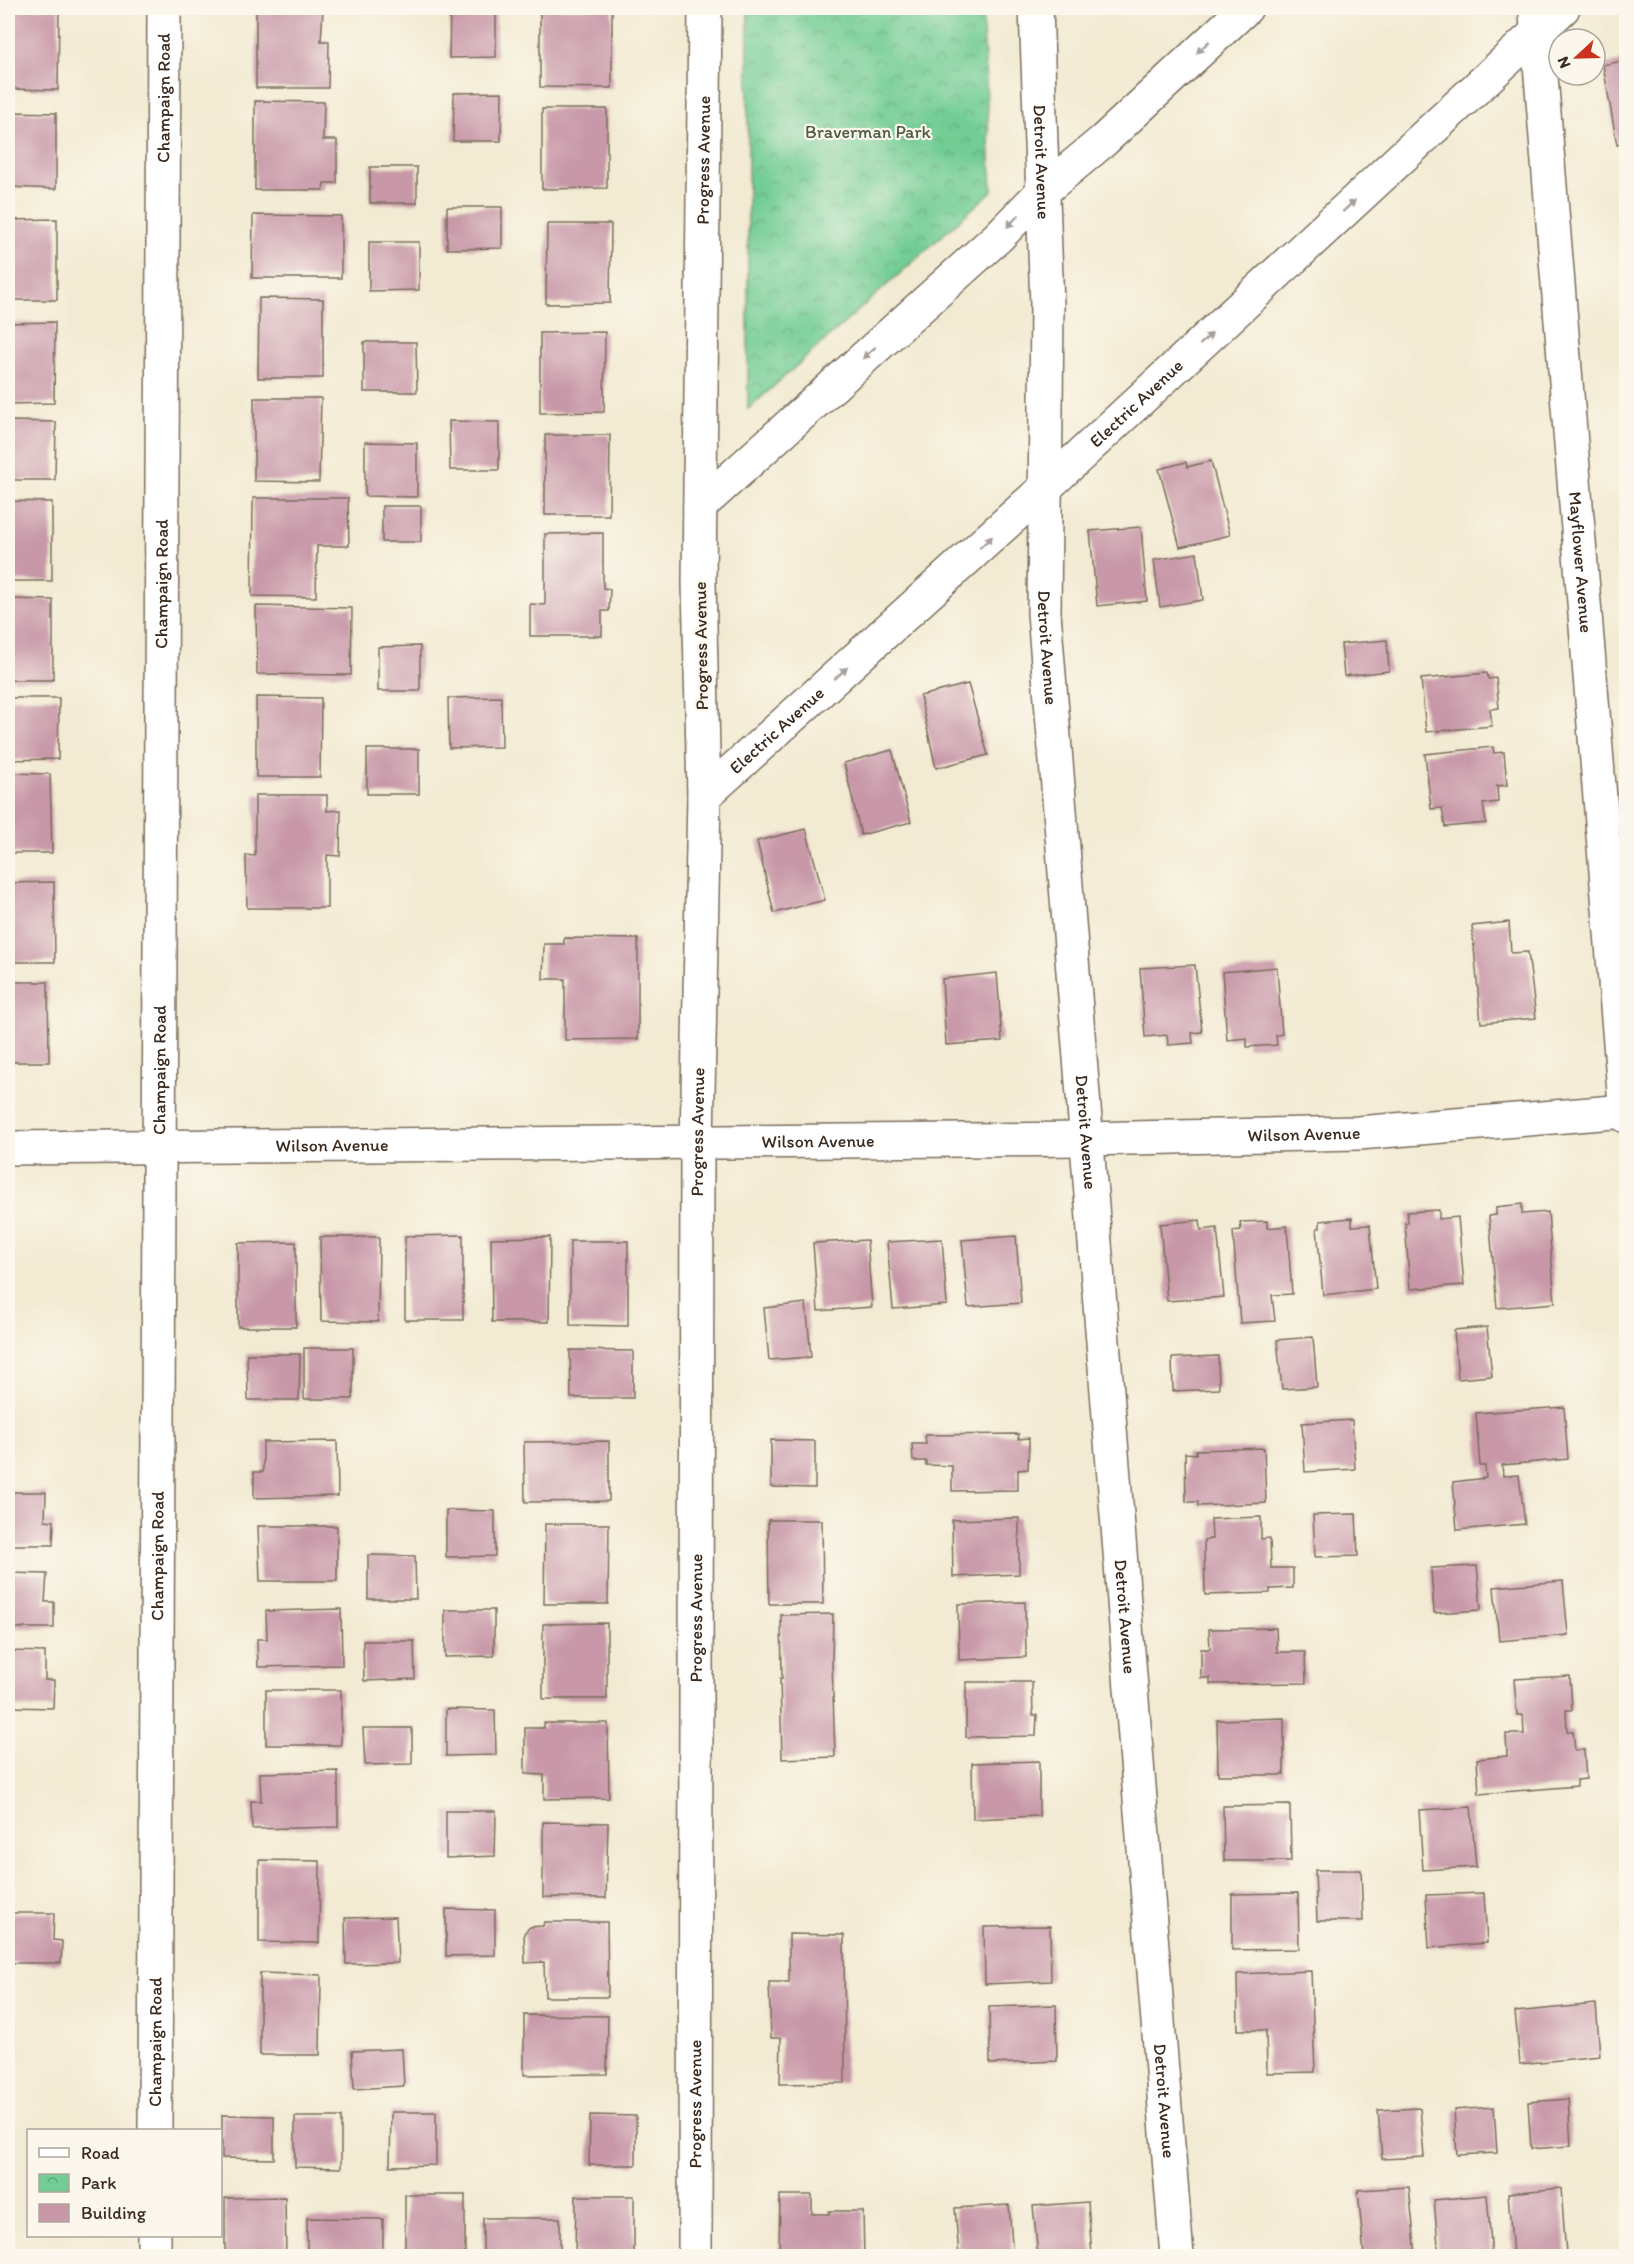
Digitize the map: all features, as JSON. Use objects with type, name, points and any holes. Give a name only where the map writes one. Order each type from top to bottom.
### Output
[{"type":"street","name":"Champaign Road","points":[[155,2129],[165,8]]},
{"type":"street","name":"Progress Avenue","points":[[695,2256],[699,1204],[697,1142],[704,796],[699,583],[705,8]]},
{"type":"street","name":"Detroit Avenue","points":[[1036,8],[1047,304],[1044,613],[1177,2256]]},
{"type":"street","points":[[700,506],[998,237],[1044,190],[1102,141],[1246,8]]},
{"type":"street","name":"Electric Avenue","points":[[704,796],[1045,488],[1536,19],[1563,8]]},
{"type":"street","name":"Mayflower Avenue","points":[[1536,19],[1626,1116]]},
{"type":"street","name":"Wilson Avenue","points":[[8,1148],[1085,1139],[1358,1133],[1626,1111]]},
{"type":"street","points":[[154,2237],[154,2256]]},
{"type":"green space","name":"Braverman Park","points":[[748,8],[979,8],[982,11],[992,191],[748,409]]},
{"type":"building","points":[[59,8],[58,90],[8,89],[8,9]]},
{"type":"building","points":[[540,8],[612,8],[612,88],[540,87]]},
{"type":"building","points":[[256,9],[323,9],[321,41],[329,41],[328,88],[256,88]]},
{"type":"building","points":[[450,9],[496,10],[496,57],[449,58]]},
{"type":"building","points":[[1626,60],[1626,143],[1617,145],[1607,87],[1607,64]]},
{"type":"building","points":[[502,92],[501,141],[453,141],[454,93]]},
{"type":"building","points":[[255,101],[324,102],[323,140],[337,140],[337,183],[324,183],[323,190],[255,190]]},
{"type":"building","points":[[542,109],[607,109],[607,188],[542,189]]},
{"type":"building","points":[[8,112],[56,113],[56,189],[8,187]]},
{"type":"building","points":[[370,167],[417,167],[417,203],[370,203]]},
{"type":"building","points":[[447,207],[502,207],[502,248],[447,249]]},
{"type":"building","points":[[253,215],[341,216],[341,278],[252,278]]},
{"type":"building","points":[[57,219],[57,300],[8,300],[8,220]]},
{"type":"building","points":[[547,224],[611,224],[610,303],[546,304]]},
{"type":"building","points":[[369,242],[419,242],[419,290],[369,291]]},
{"type":"building","points":[[259,298],[323,299],[323,378],[258,378]]},
{"type":"building","points":[[55,322],[54,403],[8,404],[8,323]]},
{"type":"building","points":[[605,332],[604,412],[540,413],[540,333]]},
{"type":"building","points":[[364,342],[416,342],[417,392],[364,392]]},
{"type":"building","points":[[254,398],[321,398],[319,482],[254,481]]},
{"type":"building","points":[[8,421],[56,422],[55,480],[8,480]]},
{"type":"building","points":[[449,421],[499,422],[499,470],[450,470]]},
{"type":"building","points":[[545,435],[610,435],[609,515],[545,515]]},
{"type":"building","points":[[365,442],[417,443],[417,497],[365,496]]},
{"type":"building","points":[[1211,461],[1230,535],[1180,547],[1159,469],[1186,462],[1187,467]]},
{"type":"building","points":[[253,498],[348,498],[349,546],[317,546],[316,597],[252,596]]},
{"type":"building","points":[[8,501],[52,502],[52,581],[8,581]]},
{"type":"building","points":[[382,506],[421,506],[421,542],[382,542]]},
{"type":"building","points":[[1141,527],[1147,601],[1097,606],[1090,531]]},
{"type":"building","points":[[603,533],[603,588],[610,589],[609,611],[602,611],[602,636],[530,636],[530,604],[545,605],[545,534]]},
{"type":"building","points":[[1197,553],[1203,600],[1160,607],[1154,560]]},
{"type":"building","points":[[8,599],[53,600],[53,680],[8,680]]},
{"type":"building","points":[[256,606],[352,608],[351,675],[257,674]]},
{"type":"building","points":[[1387,640],[1389,671],[1344,676],[1341,644]]},
{"type":"building","points":[[420,646],[420,691],[378,691],[378,647]]},
{"type":"building","points":[[1487,673],[1488,679],[1496,678],[1499,708],[1490,709],[1492,726],[1426,732],[1421,679]]},
{"type":"building","points":[[968,684],[988,755],[936,768],[920,696]]},
{"type":"building","points":[[256,697],[321,698],[320,777],[256,777]]},
{"type":"building","points":[[501,697],[502,747],[449,748],[448,698]]},
{"type":"building","points":[[8,698],[59,698],[58,759],[8,760]]},
{"type":"building","points":[[1493,747],[1494,753],[1504,752],[1507,785],[1497,786],[1498,802],[1483,804],[1486,823],[1445,827],[1442,808],[1431,809],[1425,754]]},
{"type":"building","points":[[367,749],[419,749],[419,794],[367,794]]},
{"type":"building","points":[[892,750],[911,822],[861,835],[844,763]]},
{"type":"building","points":[[8,773],[50,774],[52,853],[8,853]]},
{"type":"building","points":[[255,795],[327,795],[327,811],[341,810],[340,856],[327,855],[327,908],[247,908],[246,855],[255,856]]},
{"type":"building","points":[[806,829],[825,900],[774,913],[757,841]]},
{"type":"building","points":[[54,882],[55,962],[8,962],[8,883]]},
{"type":"building","points":[[1509,922],[1511,953],[1528,952],[1536,1018],[1481,1023],[1472,926]]},
{"type":"building","points":[[564,938],[638,939],[638,1039],[565,1040],[565,979],[543,979],[544,944],[564,944]]},
{"type":"building","points":[[1195,965],[1202,1032],[1192,1033],[1193,1043],[1168,1045],[1167,1035],[1145,1037],[1140,968]]},
{"type":"building","points":[[1277,967],[1282,1034],[1276,1035],[1277,1045],[1247,1047],[1247,1038],[1227,1040],[1222,972]]},
{"type":"building","points":[[997,973],[1002,1041],[946,1045],[942,979]]},
{"type":"building","points":[[8,982],[48,982],[49,1062],[8,1062]]},
{"type":"building","points":[[1522,1204],[1522,1214],[1548,1212],[1555,1303],[1497,1308],[1489,1216],[1496,1215],[1496,1207]]},
{"type":"building","points":[[1439,1210],[1439,1219],[1458,1217],[1464,1285],[1410,1289],[1405,1223],[1408,1223],[1407,1212]]},
{"type":"building","points":[[1352,1218],[1352,1226],[1370,1225],[1376,1289],[1323,1295],[1317,1228],[1320,1228],[1320,1221]]},
{"type":"building","points":[[1200,1220],[1201,1230],[1217,1228],[1224,1297],[1167,1301],[1160,1224]]},
{"type":"building","points":[[1267,1221],[1267,1228],[1287,1226],[1292,1294],[1272,1295],[1275,1321],[1240,1323],[1233,1231],[1241,1230],[1240,1222]]},
{"type":"building","points":[[463,1235],[463,1320],[405,1320],[405,1236]]},
{"type":"building","points":[[1016,1236],[1021,1303],[968,1307],[962,1240]]},
{"type":"building","points":[[320,1237],[379,1237],[378,1322],[321,1321]]},
{"type":"building","points":[[550,1237],[549,1322],[492,1322],[491,1238]]},
{"type":"building","points":[[942,1239],[947,1305],[893,1309],[887,1242]]},
{"type":"building","points":[[867,1240],[872,1307],[818,1311],[813,1243]]},
{"type":"building","points":[[570,1241],[628,1241],[628,1326],[570,1325]]},
{"type":"building","points":[[296,1242],[296,1327],[238,1327],[238,1243]]},
{"type":"building","points":[[806,1303],[811,1357],[769,1360],[764,1308]]},
{"type":"building","points":[[1487,1327],[1492,1376],[1458,1379],[1454,1330]]},
{"type":"building","points":[[1313,1337],[1317,1387],[1282,1389],[1277,1340]]},
{"type":"building","points":[[304,1348],[353,1348],[353,1399],[304,1399]]},
{"type":"building","points":[[570,1350],[633,1351],[633,1398],[571,1398]]},
{"type":"building","points":[[247,1354],[300,1354],[299,1400],[248,1400]]},
{"type":"building","points":[[1218,1356],[1219,1389],[1173,1391],[1172,1358]]},
{"type":"building","points":[[1564,1407],[1568,1459],[1502,1465],[1503,1476],[1519,1475],[1525,1524],[1457,1530],[1453,1482],[1486,1478],[1485,1466],[1480,1466],[1476,1413]]},
{"type":"building","points":[[1352,1420],[1355,1469],[1305,1472],[1302,1423]]},
{"type":"building","points":[[1019,1434],[1018,1439],[1029,1438],[1028,1469],[1018,1470],[1018,1490],[952,1491],[952,1466],[926,1465],[926,1461],[913,1461],[912,1444],[926,1444],[925,1435]]},
{"type":"building","points":[[771,1440],[815,1441],[815,1488],[771,1487]]},
{"type":"building","points":[[337,1441],[338,1496],[254,1498],[254,1472],[263,1472],[263,1442]]},
{"type":"building","points":[[609,1441],[609,1501],[525,1502],[524,1442]]},
{"type":"building","points":[[1264,1448],[1266,1503],[1198,1506],[1198,1502],[1186,1502],[1185,1453],[1196,1454],[1196,1450]]},
{"type":"building","points":[[8,1492],[46,1492],[45,1520],[54,1521],[53,1545],[8,1545]]},
{"type":"building","points":[[446,1510],[495,1511],[495,1556],[446,1557]]},
{"type":"building","points":[[1356,1514],[1358,1556],[1315,1557],[1313,1515]]},
{"type":"building","points":[[1261,1517],[1261,1539],[1270,1538],[1271,1568],[1293,1568],[1293,1588],[1270,1589],[1270,1593],[1205,1595],[1204,1540],[1212,1539],[1211,1519]]},
{"type":"building","points":[[1019,1518],[1019,1574],[953,1577],[952,1520]]},
{"type":"building","points":[[768,1520],[822,1520],[823,1604],[769,1604]]},
{"type":"building","points":[[545,1524],[609,1524],[608,1604],[544,1604]]},
{"type":"building","points":[[258,1526],[337,1526],[337,1581],[260,1581]]},
{"type":"building","points":[[368,1555],[415,1556],[416,1599],[368,1599]]},
{"type":"building","points":[[1477,1566],[1481,1610],[1434,1613],[1431,1568]]},
{"type":"building","points":[[8,1573],[47,1574],[45,1602],[54,1602],[54,1628],[8,1628]]},
{"type":"building","points":[[1563,1581],[1568,1635],[1499,1641],[1494,1587]]},
{"type":"building","points":[[1025,1602],[1026,1657],[959,1660],[958,1604]]},
{"type":"building","points":[[341,1609],[342,1665],[258,1667],[257,1639],[267,1639],[266,1611]]},
{"type":"building","points":[[445,1610],[494,1610],[494,1656],[445,1657]]},
{"type":"building","points":[[833,1614],[835,1757],[782,1759],[781,1615]]},
{"type":"building","points":[[607,1623],[607,1699],[543,1699],[543,1624]]},
{"type":"building","points":[[1276,1628],[1277,1652],[1305,1652],[1306,1683],[1210,1684],[1210,1678],[1201,1678],[1201,1649],[1210,1649],[1209,1629]]},
{"type":"building","points":[[363,1641],[414,1641],[415,1679],[364,1681]]},
{"type":"building","points":[[8,1651],[45,1652],[45,1680],[54,1680],[53,1708],[8,1707]]},
{"type":"building","points":[[1570,1676],[1572,1710],[1566,1710],[1567,1731],[1573,1731],[1575,1750],[1584,1750],[1586,1779],[1577,1780],[1577,1786],[1479,1794],[1477,1759],[1507,1756],[1506,1734],[1524,1734],[1523,1715],[1517,1715],[1514,1679]]},
{"type":"building","points":[[966,1682],[1032,1682],[1033,1715],[1037,1715],[1036,1736],[966,1737]]},
{"type":"building","points":[[266,1690],[341,1690],[341,1745],[266,1745]]},
{"type":"building","points":[[446,1709],[495,1710],[496,1755],[446,1756]]},
{"type":"building","points":[[1284,1718],[1284,1775],[1218,1775],[1217,1720]]},
{"type":"building","points":[[544,1723],[608,1723],[609,1798],[544,1799],[544,1775],[525,1774],[525,1728],[544,1728]]},
{"type":"building","points":[[363,1728],[412,1728],[412,1764],[365,1765]]},
{"type":"building","points":[[1039,1761],[1039,1816],[973,1819],[972,1763]]},
{"type":"building","points":[[338,1771],[338,1827],[252,1829],[251,1801],[261,1801],[260,1773]]},
{"type":"building","points":[[1290,1805],[1291,1861],[1224,1861],[1223,1806]]},
{"type":"building","points":[[1471,1807],[1476,1867],[1423,1870],[1419,1810]]},
{"type":"building","points":[[446,1811],[496,1811],[495,1856],[446,1858]]},
{"type":"building","points":[[543,1822],[608,1823],[606,1898],[543,1897]]},
{"type":"building","points":[[259,1860],[320,1861],[319,1943],[259,1942]]},
{"type":"building","points":[[1315,1870],[1361,1870],[1363,1921],[1317,1921]]},
{"type":"building","points":[[1298,1893],[1299,1949],[1232,1950],[1232,1894]]},
{"type":"building","points":[[1484,1893],[1487,1943],[1429,1948],[1426,1895]]},
{"type":"building","points":[[446,1909],[495,1910],[495,1955],[446,1956]]},
{"type":"building","points":[[8,1913],[54,1913],[53,1940],[62,1941],[61,1963],[8,1963]]},
{"type":"building","points":[[396,1917],[398,1963],[346,1964],[345,1918]]},
{"type":"building","points":[[544,1922],[607,1922],[608,1997],[545,1997],[544,1962],[525,1963],[524,1933],[530,1927],[543,1926]]},
{"type":"building","points":[[1050,1926],[1051,1981],[985,1984],[984,1927]]},
{"type":"building","points":[[789,1934],[844,1935],[845,2083],[780,2084],[781,2038],[771,2038],[769,1982],[789,1982]]},
{"type":"building","points":[[1311,1971],[1315,2072],[1267,2073],[1266,2030],[1238,2030],[1237,1974]]},
{"type":"building","points":[[260,1973],[321,1975],[320,2055],[260,2055]]},
{"type":"building","points":[[1596,2004],[1600,2056],[1520,2064],[1515,2012]]},
{"type":"building","points":[[1056,2005],[1057,2061],[990,2064],[989,2007]]},
{"type":"building","points":[[524,2015],[608,2016],[607,2074],[524,2075]]},
{"type":"building","points":[[402,2049],[404,2086],[354,2089],[352,2051]]},
{"type":"building","points":[[1568,2099],[1571,2146],[1531,2149],[1528,2102]]},
{"type":"building","points":[[1494,2107],[1497,2153],[1457,2155],[1454,2110]]},
{"type":"building","points":[[1420,2108],[1424,2157],[1382,2159],[1378,2110]]},
{"type":"building","points":[[391,2112],[436,2112],[436,2165],[390,2166]]},
{"type":"building","points":[[222,2115],[274,2116],[274,2159],[222,2158]]},
{"type":"building","points":[[590,2115],[636,2116],[636,2165],[589,2165]]},
{"type":"building","points":[[295,2117],[341,2117],[341,2168],[295,2167]]},
{"type":"building","points":[[1409,2187],[1416,2256],[1364,2256],[1358,2190]]},
{"type":"building","points":[[1561,2188],[1566,2254],[1513,2256],[1508,2193]]},
{"type":"building","points":[[405,2195],[465,2195],[465,2256],[405,2256]]},
{"type":"building","points":[[780,2195],[812,2195],[812,2214],[829,2214],[829,2211],[863,2211],[864,2256],[779,2256]]},
{"type":"building","points":[[1487,2195],[1492,2256],[1439,2256],[1434,2200]]},
{"type":"building","points":[[576,2196],[634,2196],[634,2256],[575,2256]]},
{"type":"building","points":[[285,2197],[286,2256],[225,2256],[225,2198]]},
{"type":"building","points":[[1088,2202],[1092,2256],[1038,2256],[1033,2206]]},
{"type":"building","points":[[1009,2205],[1013,2256],[959,2256],[955,2208]]},
{"type":"building","points":[[307,2218],[383,2219],[383,2256],[307,2256]]},
{"type":"building","points":[[483,2218],[560,2218],[560,2256],[483,2256]]}]
